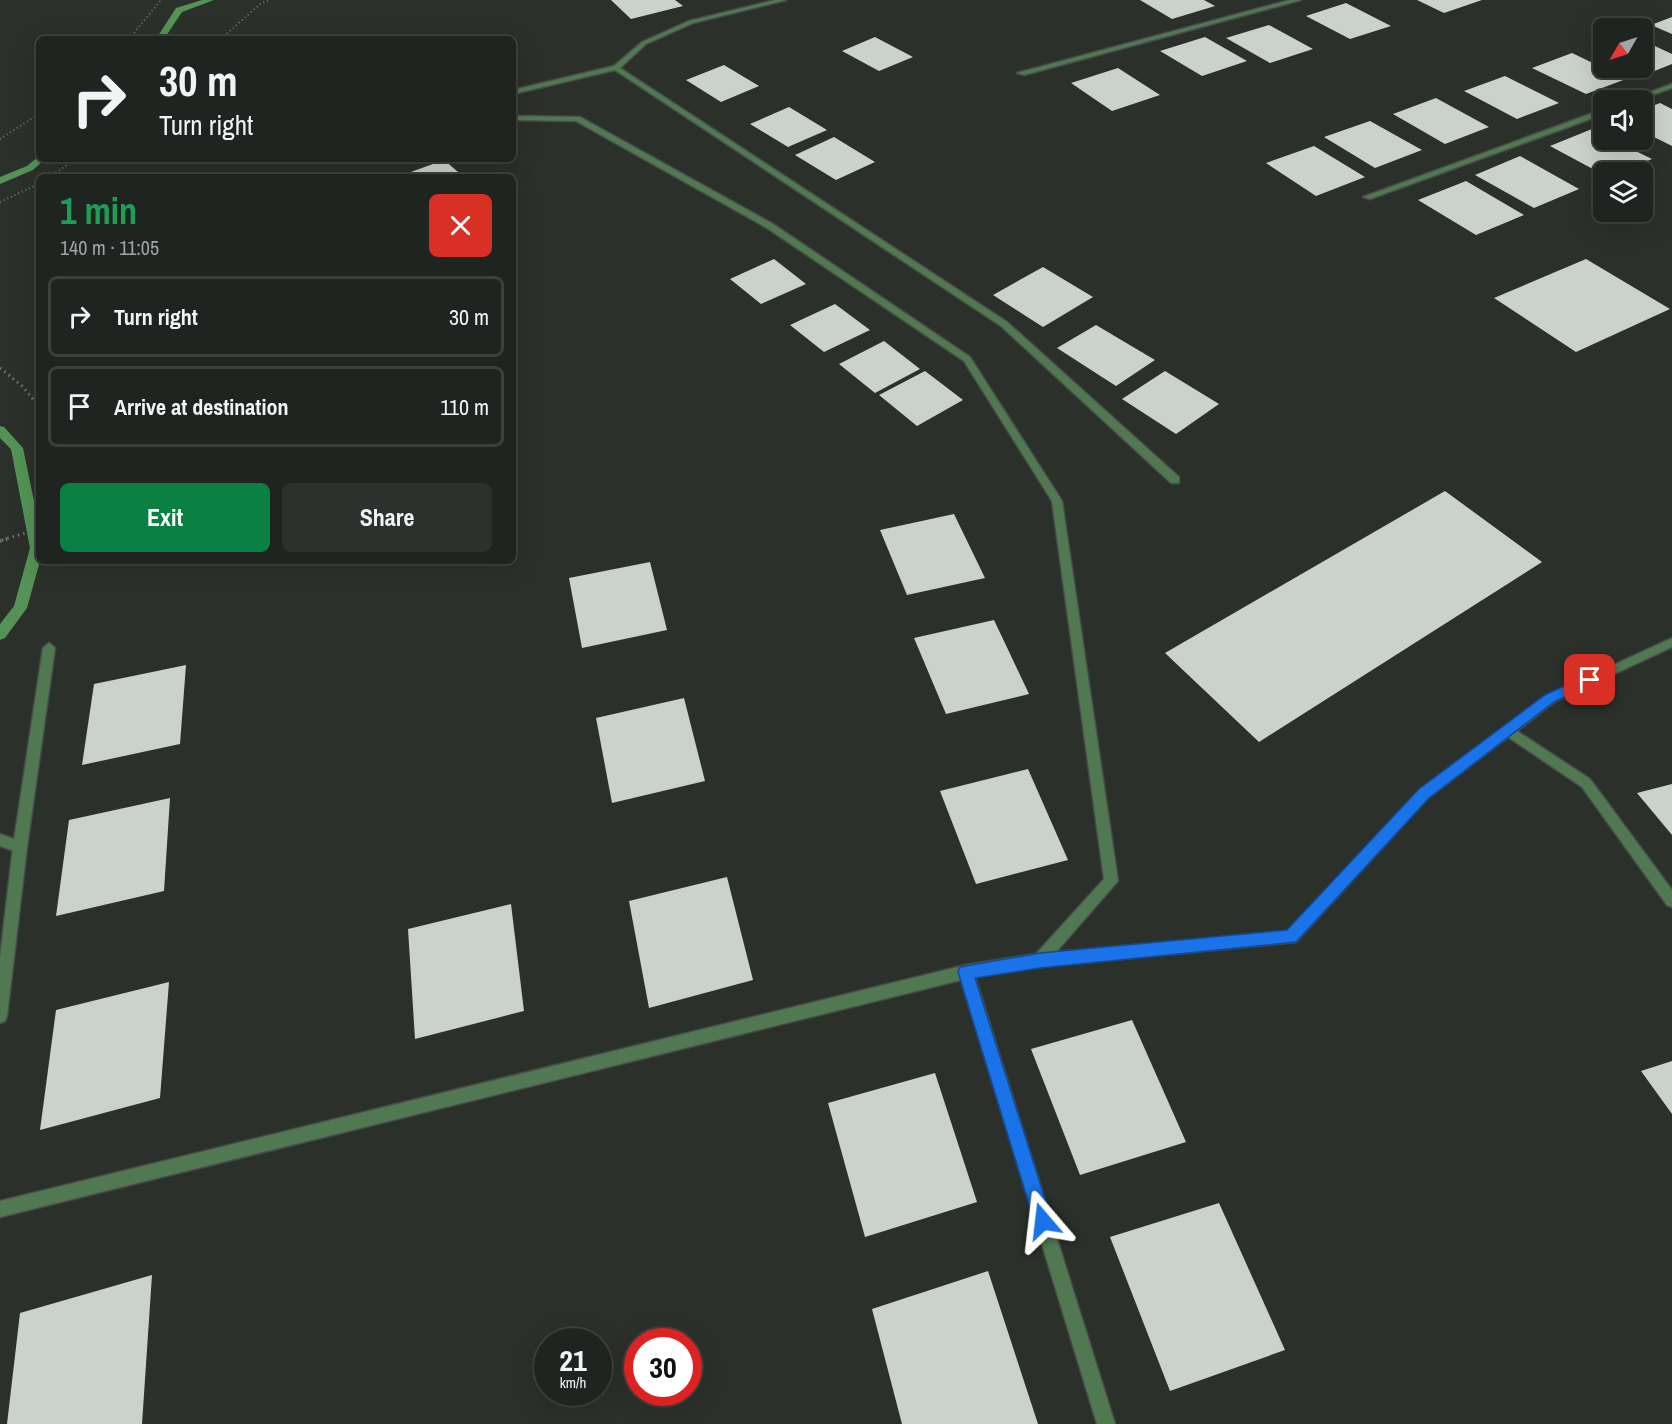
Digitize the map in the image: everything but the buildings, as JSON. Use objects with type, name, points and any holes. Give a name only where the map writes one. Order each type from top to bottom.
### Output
[{"type":"street","points":[[516,91],[616,68],[644,43],[691,22],[783,0]]},
{"type":"street","points":[[1021,73],[1298,0]]},
{"type":"street","points":[[616,68],[1004,324],[1175,480]]},
{"type":"street","points":[[1653,93],[1672,86]]},
{"type":"street","points":[[1368,196],[1593,115]]},
{"type":"street","points":[[516,118],[577,119],[770,226],[967,359],[1057,501],[1111,881],[1040,960]]},
{"type":"street","points":[[0,1209],[966,972],[1040,960],[1291,937],[1424,794],[1550,699],[1672,642]]},
{"type":"street","points":[[0,1016],[20,847],[49,648]]},
{"type":"street","points":[[1508,730],[1586,783],[1672,901]]},
{"type":"street","points":[[0,840],[20,847]]},
{"type":"street","points":[[966,972],[1106,1424]]},
{"type":"path","points":[[131,36],[161,0]]},
{"type":"path","points":[[224,36],[260,4],[269,0]]},
{"type":"path","points":[[0,139],[36,116]]},
{"type":"path","points":[[54,174],[72,162]]},
{"type":"path","points":[[0,202],[36,185]]},
{"type":"path","points":[[0,368],[22,386],[36,402]]},
{"type":"path","points":[[1,541],[36,530]]},
{"type":"waterway","points":[[162,36],[179,10],[210,0]]},
{"type":"waterway","points":[[0,181],[30,168],[37,162]]},
{"type":"waterway","points":[[0,430],[17,448],[36,543]]},
{"type":"waterway","points":[[0,634],[20,608],[36,552]]},
{"type":"route","points":[[1043,1221],[966,972],[1040,960],[1291,937],[1424,794],[1550,699],[1590,680]]}]
